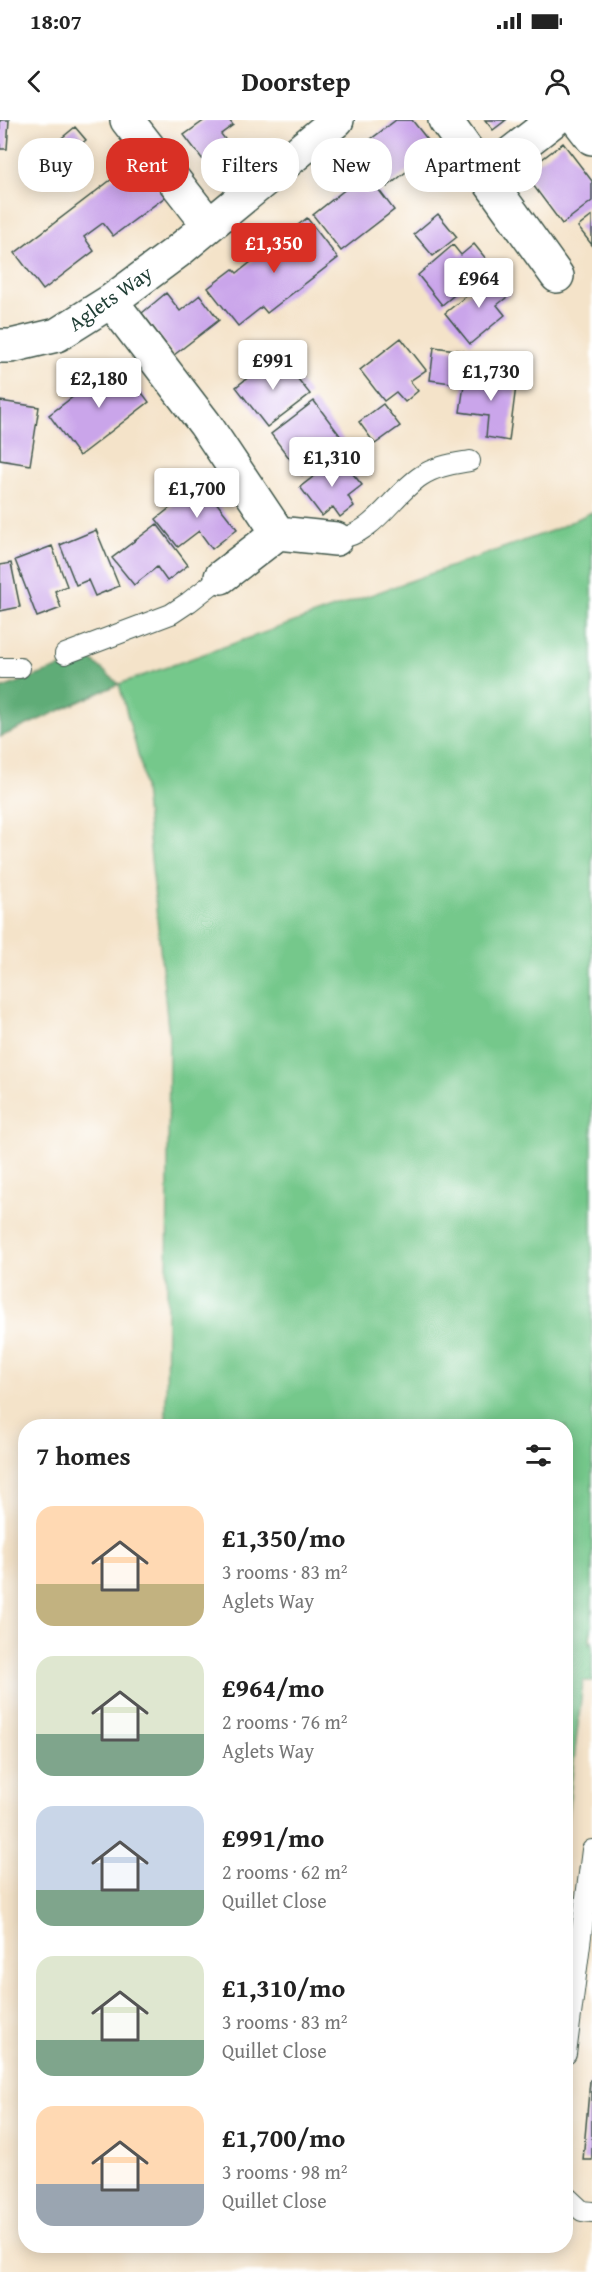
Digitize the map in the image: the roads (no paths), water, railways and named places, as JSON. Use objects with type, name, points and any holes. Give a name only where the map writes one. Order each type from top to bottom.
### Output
[{"type":"street","points":[[127,120],[209,225]]},
{"type":"street","name":"Aglets Way","points":[[0,346],[11,346],[57,335],[111,301],[209,225],[337,120]]},
{"type":"street","points":[[445,120],[457,138]]},
{"type":"street","points":[[531,138],[554,120]]},
{"type":"street","points":[[578,120],[592,138]]},
{"type":"street","points":[[495,192],[557,276]]},
{"type":"street","points":[[111,301],[206,424],[278,533]]},
{"type":"street","points":[[221,577],[278,533],[336,539]]},
{"type":"lane","points":[[336,539],[355,536],[427,472],[438,467],[470,461]]},
{"type":"lane","points":[[65,654],[171,614],[221,577]]},
{"type":"lane","points":[[0,668],[20,668]]},
{"type":"lane","points":[[573,1999],[592,1850]]},
{"type":"lane","points":[[573,2203],[582,2211],[592,2212]]}]
